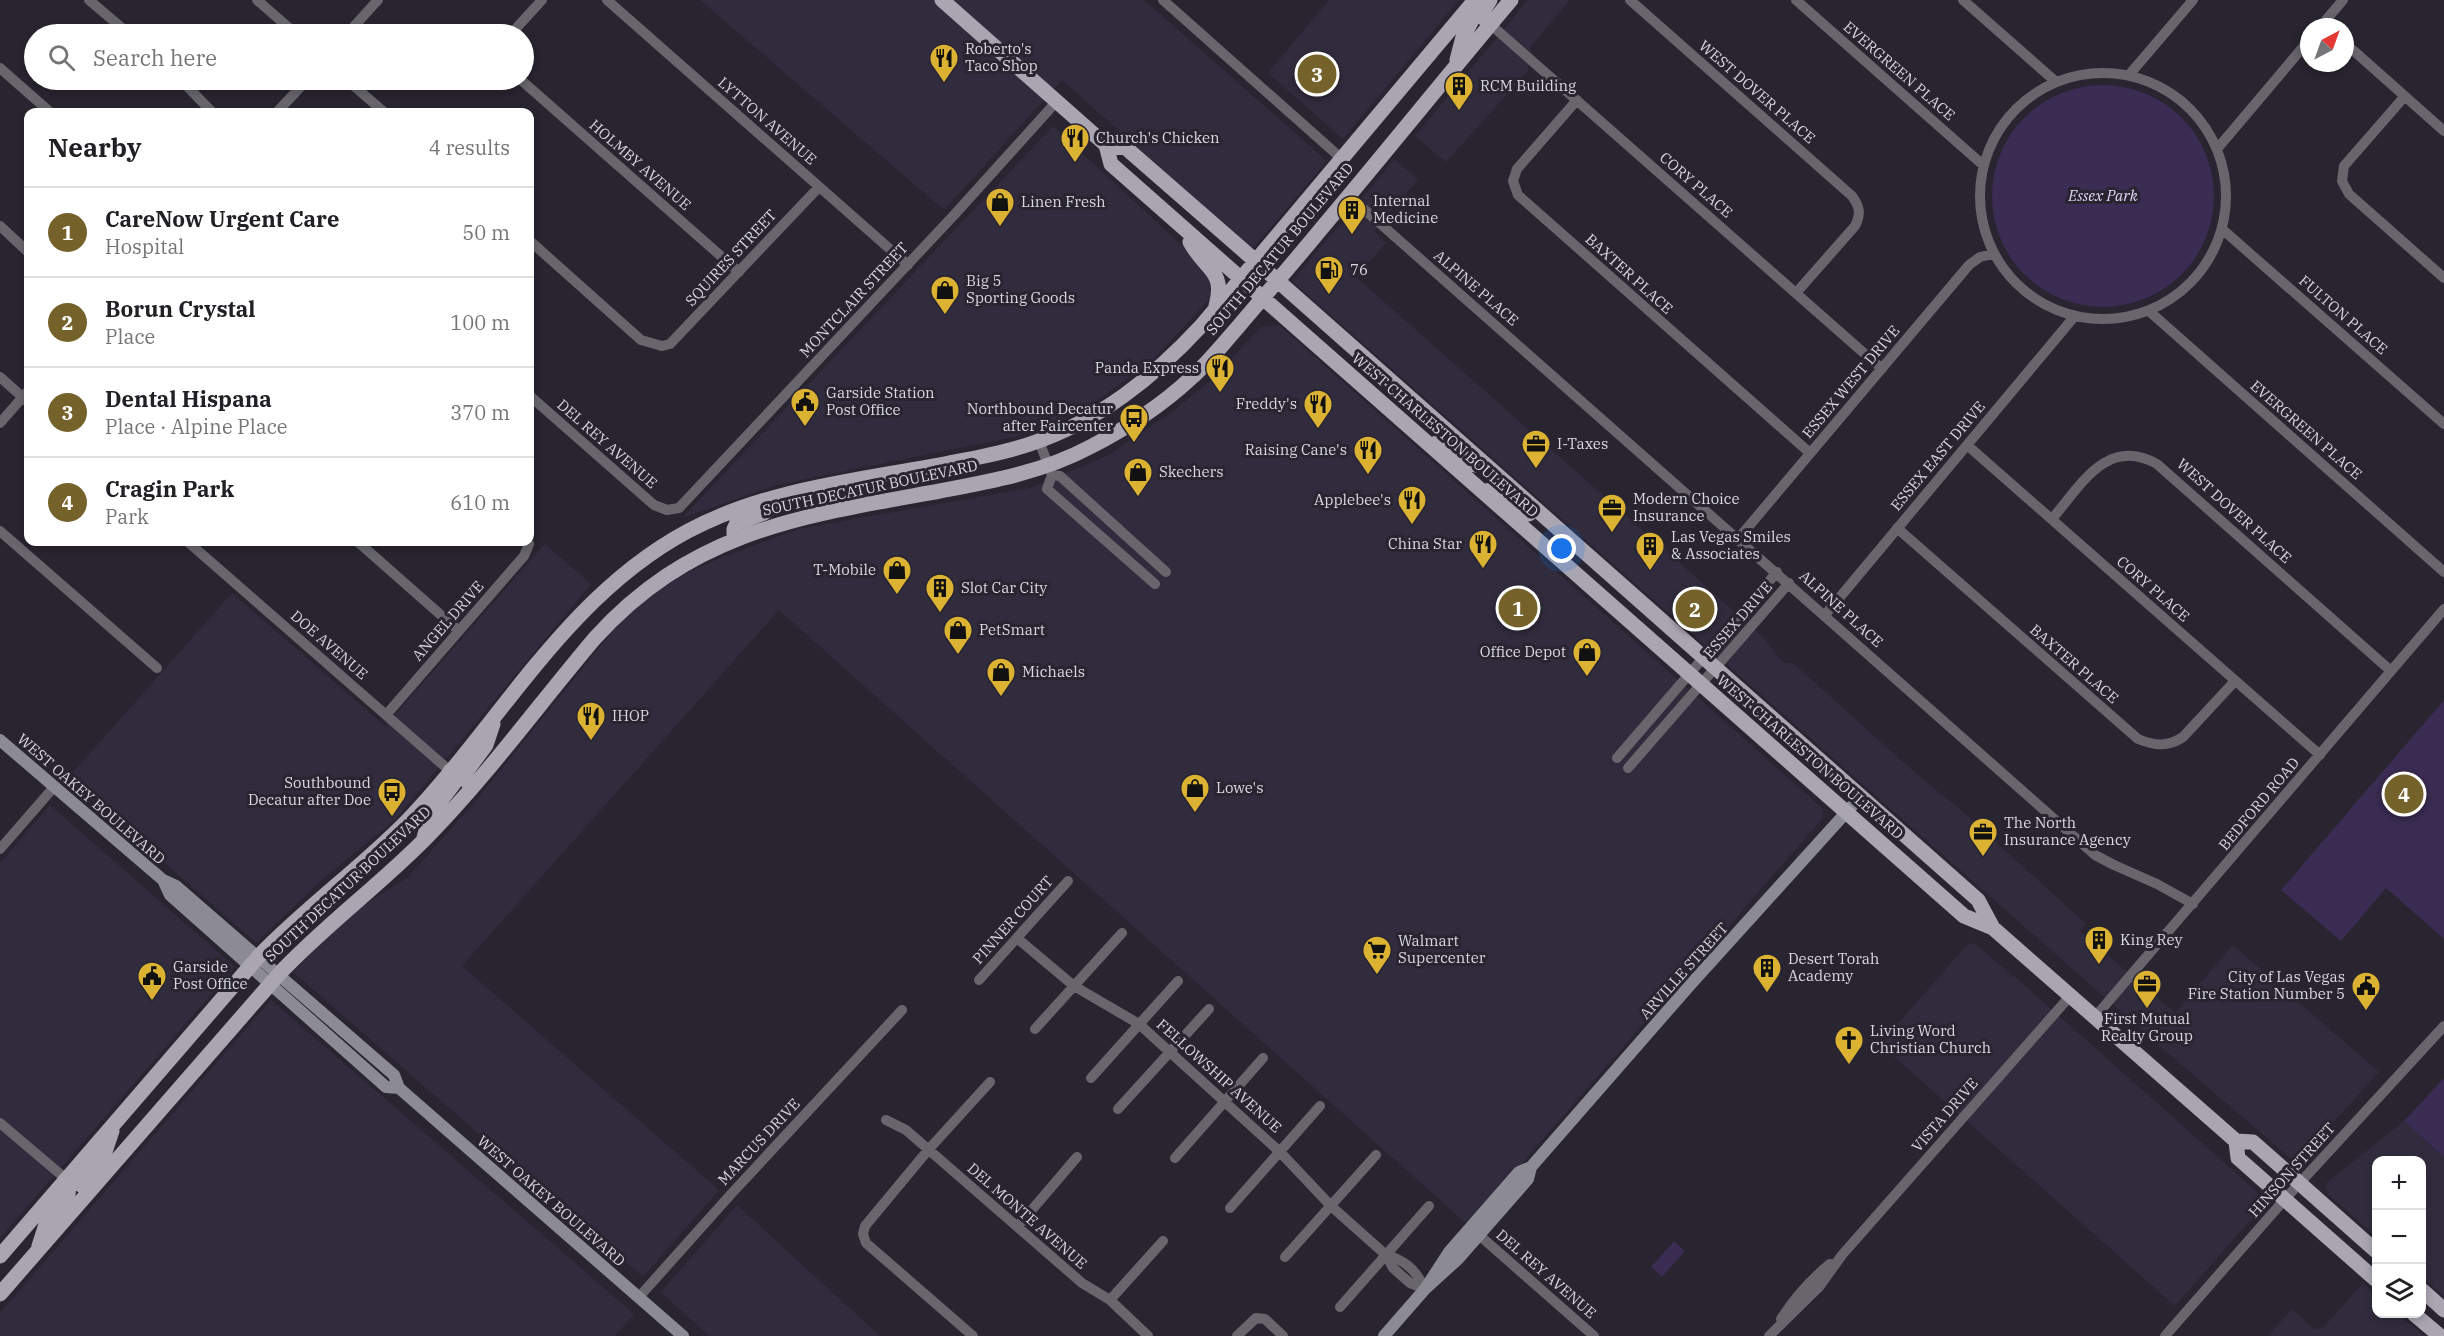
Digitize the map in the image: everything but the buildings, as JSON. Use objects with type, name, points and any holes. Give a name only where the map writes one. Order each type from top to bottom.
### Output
[{"type":"main road","name":"WEST CHARLESTON BOULEVARD","points":[[942,0],[1107,145],[1126,148],[1572,541],[1846,812],[1964,916],[1993,928],[2236,1141],[2253,1142],[2372,1247]]},
{"type":"main road","points":[[1490,0],[1480,15],[1490,24]]},
{"type":"main road","name":"SOUTH DECATUR BOULEVARD","points":[[0,1294],[274,979],[322,930],[384,878],[423,841],[587,647],[616,616],[668,574],[734,539],[795,519],[1051,471],[1109,438],[1164,401],[1194,376],[1278,281],[1510,0]]},
{"type":"main road","name":"SOUTH DECATUR BOULEVARD","points":[[0,1256],[254,962],[299,916],[394,833],[450,771],[573,621],[629,570],[657,549],[738,508],[788,493],[981,457],[1039,441],[1076,425],[1134,389],[1173,356],[1216,309],[1471,5]]},
{"type":"main road","points":[[1455,66],[1463,37],[1471,22],[1471,5]]},
{"type":"main road","name":"WEST CHARLESTON BOULEVARD","points":[[1107,145],[1111,164],[1262,299],[1483,492],[1861,796],[1978,900],[1993,928]]},
{"type":"main road","points":[[1184,229],[1197,254],[1218,279],[1220,295],[1216,309]]},
{"type":"main road","points":[[1416,433],[1454,452],[1466,462],[1475,465],[1484,463]]},
{"type":"main road","points":[[1483,492],[1489,489],[1498,492],[1572,541]]},
{"type":"main road","points":[[734,539],[734,529],[737,523],[764,513],[788,493]]},
{"type":"main road","points":[[471,787],[465,778],[466,772],[486,745],[498,713]]},
{"type":"main road","points":[[423,841],[430,815],[455,782],[450,771]]},
{"type":"main road","points":[[89,1192],[80,1182],[105,1152],[115,1122]]},
{"type":"main road","name":"WEST CHARLESTON BOULEVARD","points":[[2236,1141],[2238,1158],[2372,1276]]},
{"type":"main road","points":[[38,1251],[48,1218],[68,1195],[69,1184],[66,1179]]},
{"type":"main road","points":[[2351,1258],[2372,1267]]},
{"type":"main road","points":[[2419,1318],[2440,1336]]},
{"type":"street","points":[[89,0],[117,24]]},
{"type":"street","points":[[257,0],[285,24]]},
{"type":"street","points":[[356,24],[378,0]]},
{"type":"street","points":[[520,24],[542,0]]},
{"type":"street","name":"LYTTON AVENUE","points":[[607,0],[908,265]]},
{"type":"street","points":[[1163,0],[1342,159]]},
{"type":"street","name":"WEST DOVER PLACE","points":[[1630,0],[1852,196],[1860,210],[1855,226],[1796,292]]},
{"type":"street","name":"EVERGREEN PLACE","points":[[1796,0],[1983,165]]},
{"type":"street","points":[[1963,0],[2055,81]]},
{"type":"street","points":[[2129,75],[2193,0]]},
{"type":"street","points":[[2329,18],[2343,0]]},
{"type":"street","name":"CORY PLACE","points":[[1490,24],[1882,369]]},
{"type":"street","points":[[2217,149],[2300,51]]},
{"type":"street","points":[[2354,51],[2444,130]]},
{"type":"street","points":[[0,68],[24,89]]},
{"type":"street","points":[[2090,73],[2129,75],[2161,88],[2190,109],[2205,127],[2217,149],[2226,188],[2222,229],[2214,250],[2195,278],[2169,300],[2149,311],[2125,318],[2099,320],[2074,316],[2047,306],[2022,290],[2002,269],[1993,254],[1981,218],[1979,191],[1983,165],[1993,138],[2009,115],[2029,96],[2055,81],[2090,73]]},
{"type":"street","points":[[25,90],[45,108]]},
{"type":"street","points":[[191,90],[208,108]]},
{"type":"street","points":[[281,108],[298,90]]},
{"type":"street","points":[[359,90],[379,108]]},
{"type":"street","name":"HOLMBY AVENUE","points":[[532,90],[739,272]]},
{"type":"street","points":[[2405,96],[2344,166],[2342,181],[2349,194],[2444,278]]},
{"type":"street","name":"BAXTER PLACE","points":[[1577,100],[1517,170],[1514,181],[1518,195],[1810,453]]},
{"type":"street","name":"MONTCLAIR STREET","points":[[667,510],[679,508],[908,265],[1057,101]]},
{"type":"street","name":"SQUIRES STREET","points":[[534,245],[641,340],[662,346],[670,344],[819,186]]},
{"type":"street","name":"ALPINE PLACE","points":[[1349,196],[2095,855],[2193,904]]},
{"type":"street","points":[[0,226],[24,248]]},
{"type":"street","name":"FULTON PLACE","points":[[2222,229],[2444,424]]},
{"type":"street","name":"ESSEX WEST DRIVE","points":[[1738,538],[1969,265],[1980,257],[1993,254]]},
{"type":"street","name":"EVERGREEN PLACE","points":[[2149,311],[2444,572]]},
{"type":"street","name":"ESSEX EAST DRIVE","points":[[1825,615],[2074,316]]},
{"type":"street","points":[[0,377],[24,395]]},
{"type":"street","points":[[0,423],[24,400]]},
{"type":"street","name":"DEL REY AVENUE","points":[[534,400],[654,506],[667,510]]},
{"type":"street","points":[[1039,441],[1051,471],[1047,489],[1155,584]]},
{"type":"street","name":"CORY PLACE","points":[[1967,445],[2320,755]]},
{"type":"street","name":"WEST DOVER PLACE","points":[[2052,519],[2104,461],[2135,454],[2146,458],[2157,464],[2391,671]]},
{"type":"street","points":[[1051,471],[1060,476],[1166,572]]},
{"type":"street","name":"BAXTER PLACE","points":[[1897,528],[2138,740],[2158,745],[2175,743],[2184,737],[2235,681]]},
{"type":"street","points":[[0,531],[157,668]]},
{"type":"street","name":"DOE AVENUE","points":[[193,546],[450,771]]},
{"type":"street","points":[[363,546],[459,631]]},
{"type":"street","name":"ANGEL DRIVE","points":[[386,715],[524,556],[527,546]]},
{"type":"street","name":"ESSEX DRIVE","points":[[1617,758],[1777,572]]},
{"type":"street","name":"ESSEX DRIVE","points":[[1628,768],[1789,583]]},
{"type":"street","name":"BEDFORD ROAD","points":[[2095,1017],[2444,609]]},
{"type":"street","name":"WEST OAKEY BOULEVARD","points":[[0,740],[163,880],[176,886],[254,962],[394,1076],[399,1088],[683,1336]]},
{"type":"street","points":[[0,849],[54,787]]},
{"type":"street","name":"ARVILLE STREET","points":[[1425,1289],[1449,1252],[1519,1172],[1531,1167],[1861,796]]},
{"type":"street","name":"PINNER COURT","points":[[979,980],[1068,881]]},
{"type":"street","points":[[1035,1029],[1122,933]]},
{"type":"street","name":"FELLOWSHIP AVENUE","points":[[1017,938],[1074,986],[1140,1024],[1280,1152],[1331,1206],[1386,1255],[1400,1259],[1418,1274],[1425,1289]]},
{"type":"street","points":[[1091,1078],[1178,981]]},
{"type":"street","name":"VISTA DRIVE","points":[[1771,1334],[1819,1287],[1842,1255],[2071,995]]},
{"type":"street","points":[[1118,1109],[1209,1009]]},
{"type":"street","name":"MARCUS DRIVE","points":[[639,1297],[902,1010]]},
{"type":"street","name":"HINSON STREET","points":[[2165,1336],[2285,1199],[2444,1026]]},
{"type":"street","points":[[1175,1158],[1263,1058]]},
{"type":"street","points":[[973,1336],[866,1243],[864,1234],[865,1226],[929,1149],[990,1082]]},
{"type":"street","points":[[1230,1208],[1320,1106]]},
{"type":"street","name":"DEL MONTE AVENUE","points":[[886,1120],[906,1130],[1082,1283],[1110,1300],[1148,1336]]},
{"type":"street","points":[[0,1123],[66,1179]]},
{"type":"street","points":[[1285,1257],[1376,1155]]},
{"type":"street","points":[[1018,1227],[1077,1156]]},
{"type":"street","name":"ARVILLE STREET","points":[[1384,1336],[1425,1289],[1458,1259],[1515,1194],[1528,1179],[1531,1167]]},
{"type":"street","points":[[1500,1194],[1515,1194]]},
{"type":"street","points":[[1340,1307],[1429,1206]]},
{"type":"street","points":[[1464,1235],[1479,1235]]},
{"type":"street","name":"DEL REY AVENUE","points":[[1479,1235],[1594,1336]]},
{"type":"street","points":[[1110,1300],[1163,1241]]},
{"type":"street","points":[[1237,1336],[1256,1318],[1265,1319],[1283,1336]]},
{"type":"shaded area","points":[[700,0],[1144,0],[1327,161],[1252,249],[1062,80],[944,210]]},
{"type":"shaded area","points":[[1329,0],[1459,0],[1343,139],[1268,73]]},
{"type":"shaded area","points":[[1528,0],[1570,0],[1531,46],[1528,71],[1446,162],[1415,136]]},
{"type":"shaded area","points":[[1053,126],[1191,254],[1213,278],[1216,292],[1152,361],[1088,407],[1019,436],[776,485],[682,518]]},
{"type":"shaded area","points":[[1395,159],[1418,180],[1374,231],[1386,243],[1356,277],[1760,634],[1784,663],[1793,663],[1912,770],[1963,812],[2086,924],[2080,931],[2175,1013],[2233,945],[2379,1072],[2301,1158],[2291,1159],[2153,1040],[1292,281]]},
{"type":"shaded area","points":[[1279,325],[1822,808],[1823,818],[1468,1225],[779,610],[462,966],[719,1190],[643,1277],[293,972],[346,917],[408,877],[474,803],[619,623],[667,582],[720,558],[798,529],[1030,488],[1109,455],[1176,409],[1210,381],[1261,327]]},
{"type":"shaded area","points":[[545,544],[591,584],[396,819],[324,878],[256,943],[68,778],[232,593],[385,726]]},
{"type":"shaded area","points":[[50,805],[235,967],[0,1238],[0,863]]},
{"type":"shaded area","points":[[1972,943],[2009,973],[2010,978],[2013,975],[2264,1198],[2262,1207],[2175,1306],[1880,1044],[1967,945]]},
{"type":"shaded area","points":[[271,1000],[634,1314],[615,1336],[0,1336],[0,1313]]},
{"type":"shaded area","points":[[2404,1121],[2444,1157],[2444,1297],[2426,1281],[2426,1156],[2372,1156],[2372,1233],[2327,1193],[2326,1183]]},
{"type":"shaded area","points":[[737,1205],[880,1336],[709,1336],[661,1292]]},
{"type":"shaded area","points":[[2363,1283],[2372,1291],[2372,1318],[2403,1318],[2424,1336],[2268,1336],[2292,1309],[2314,1329],[2323,1328]]},
{"type":"green space","name":"Essex Park","points":[[2103,85],[2135,90],[2155,98],[2181,118],[2201,144],[2209,164],[2214,196],[2209,228],[2201,248],[2181,274],[2155,294],[2135,302],[2103,307],[2071,302],[2051,294],[2025,274],[2005,248],[1997,228],[1992,196],[1997,164],[2005,144],[2025,118],[2051,98],[2071,90]]},
{"type":"green space","points":[[2444,700],[2444,939],[2386,888],[2341,941],[2281,890]]},
{"type":"green space","points":[[2444,1078],[2444,1157],[2404,1121]]},
{"type":"green space","points":[[1674,1241],[1685,1251],[1662,1277],[1651,1267]]},
{"type":"place","name":"Dental Hispana","points":[[1317,74]]},
{"type":"place","name":"Roberto's Taco Shop","points":[[944,84]]},
{"type":"place","name":"RCM Building","points":[[1459,112]]},
{"type":"place","name":"Church's Chicken","points":[[1075,164]]},
{"type":"place","name":"Linen Fresh","points":[[1000,228]]},
{"type":"place","name":"Internal Medicine","points":[[1352,236]]},
{"type":"place","name":"76","points":[[1329,296]]},
{"type":"place","name":"Big 5 Sporting Goods","points":[[945,316]]},
{"type":"place","name":"Panda Express","points":[[1220,394]]},
{"type":"place","name":"Garside Station Post Office","points":[[805,428]]},
{"type":"place","name":"Freddy's","points":[[1318,430]]},
{"type":"place","name":"Northbound Decatur after Faircenter","points":[[1134,444]]},
{"type":"place","name":"I-Taxes","points":[[1536,470]]},
{"type":"place","name":"Raising Cane's","points":[[1368,476]]},
{"type":"place","name":"Skechers","points":[[1138,498]]},
{"type":"place","name":"Applebee's","points":[[1412,526]]},
{"type":"place","name":"Modern Choice Insurance","points":[[1612,534]]},
{"type":"place","name":"China Star","points":[[1483,570]]},
{"type":"place","name":"Las Vegas Smiles & Associates","points":[[1650,572]]},
{"type":"place","name":"T-Mobile","points":[[897,596]]},
{"type":"place","name":"CareNow Urgent Care","points":[[1518,608]]},
{"type":"place","name":"Borun Crystal","points":[[1695,609]]},
{"type":"place","name":"Slot Car City","points":[[940,614]]},
{"type":"place","name":"PetSmart","points":[[958,656]]},
{"type":"place","name":"Office Depot","points":[[1587,678]]},
{"type":"place","name":"Michaels","points":[[1001,698]]},
{"type":"place","name":"IHOP","points":[[591,742]]},
{"type":"place","name":"Cragin Park","points":[[2404,794]]},
{"type":"place","name":"Lowe's","points":[[1195,814]]},
{"type":"place","name":"Southbound Decatur after Doe","points":[[392,818]]},
{"type":"place","name":"The North Insurance Agency","points":[[1983,858]]},
{"type":"place","name":"King Rey","points":[[2099,966]]},
{"type":"place","name":"Walmart Supercenter","points":[[1377,976]]},
{"type":"place","name":"Desert Torah Academy","points":[[1767,994]]},
{"type":"place","name":"Garside Post Office","points":[[152,1002]]},
{"type":"place","name":"First Mutual Realty Group","points":[[2147,1010]]},
{"type":"place","name":"City of Las Vegas Fire Station Number 5","points":[[2366,1012]]},
{"type":"place","name":"Living Word Christian Church","points":[[1849,1066]]}]
